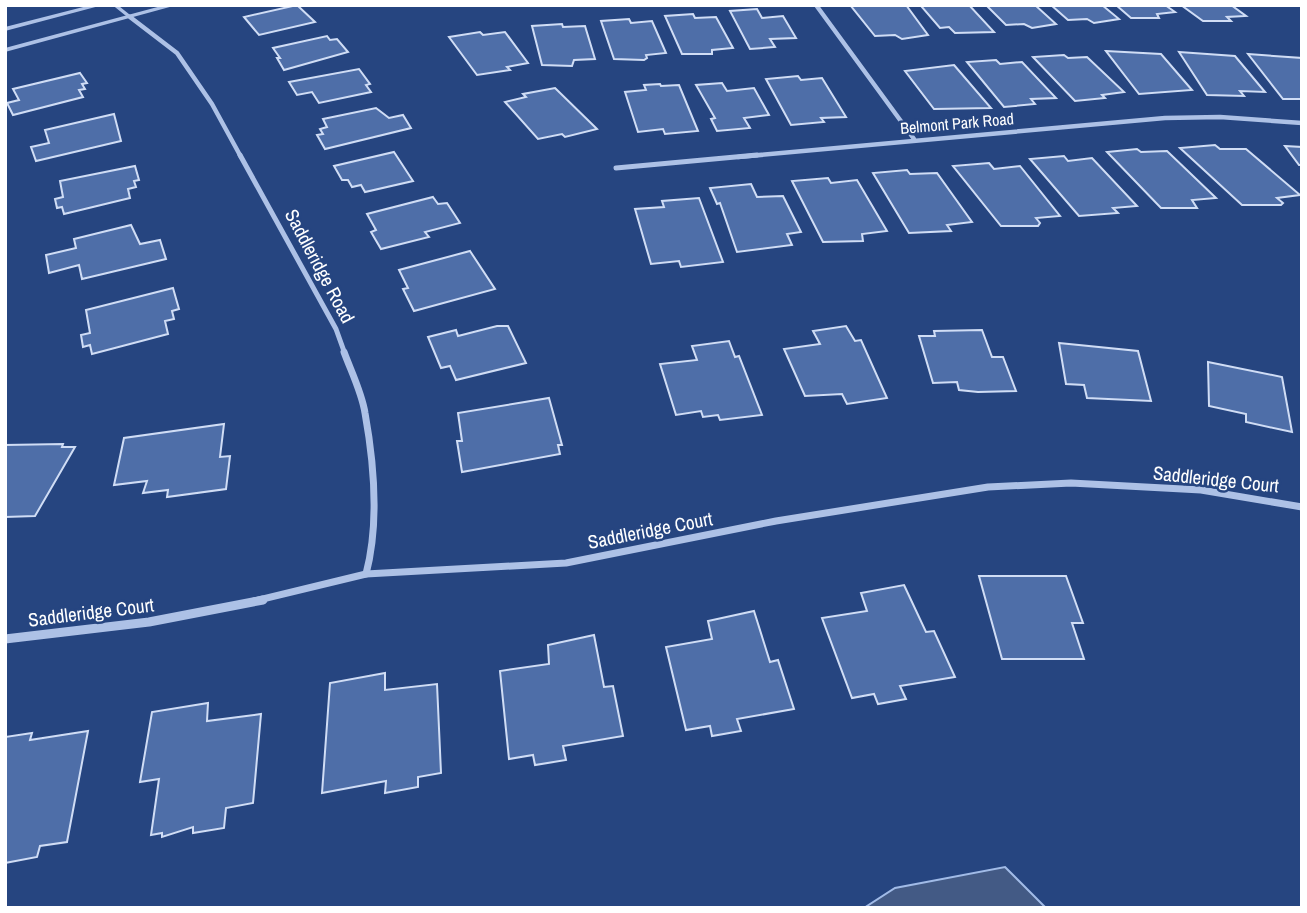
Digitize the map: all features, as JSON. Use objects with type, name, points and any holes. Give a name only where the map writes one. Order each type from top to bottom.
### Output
[{"type":"street","points":[[5,29],[100,5]]},
{"type":"street","points":[[5,50],[173,5]]},
{"type":"street","points":[[816,5],[914,139]]},
{"type":"street","name":"Saddleridge Road","points":[[130,17],[177,54],[212,104],[337,329],[365,411],[372,485],[372,551],[366,574]]},
{"type":"street","name":"Belmont Park Road","points":[[616,168],[1165,118],[1220,117],[1302,123]]},
{"type":"street","name":"Saddleridge Court","points":[[5,639],[149,622],[277,597],[366,574],[566,563],[776,521],[988,487],[1071,483],[1188,489],[1302,506]]},
{"type":"lane","points":[[115,5],[130,17]]},
{"type":"water","points":[[1005,867],[1046,908],[864,908],[895,888]]},
{"type":"building","points":[[297,5],[315,22],[259,35],[244,17]]},
{"type":"building","points":[[906,5],[928,35],[902,39],[895,35],[875,36],[851,6]]},
{"type":"building","points":[[969,5],[994,32],[955,33],[949,27],[940,28],[921,6]]},
{"type":"building","points":[[986,5],[1035,5],[1056,24],[1032,28],[1024,24],[1006,25]]},
{"type":"building","points":[[1051,5],[1102,5],[1119,19],[1094,23],[1087,19],[1068,20]]},
{"type":"building","points":[[1116,5],[1165,5],[1175,12],[1157,14],[1159,18],[1131,18]]},
{"type":"building","points":[[1181,5],[1231,5],[1246,16],[1227,17],[1231,21],[1203,21]]},
{"type":"building","points":[[757,9],[762,18],[783,16],[796,38],[770,39],[775,47],[750,49],[730,11]]},
{"type":"building","points":[[693,14],[695,18],[716,17],[733,48],[712,50],[712,54],[682,54],[665,16]]},
{"type":"building","points":[[629,19],[631,23],[652,21],[666,53],[646,55],[644,60],[614,59],[601,21]]},
{"type":"building","points":[[562,24],[563,27],[585,26],[595,59],[574,60],[572,66],[542,65],[532,26]]},
{"type":"building","points":[[480,32],[483,35],[505,32],[528,63],[507,67],[510,70],[477,75],[449,37]]},
{"type":"building","points":[[327,36],[330,40],[337,39],[348,52],[284,70],[273,48]]},
{"type":"building","points":[[1106,51],[1161,54],[1192,90],[1139,94]]},
{"type":"building","points":[[1179,52],[1235,56],[1265,92],[1240,91],[1244,96],[1207,95]]},
{"type":"building","points":[[1248,54],[1302,58],[1302,99],[1283,99]]},
{"type":"building","points":[[1064,55],[1068,58],[1087,57],[1124,92],[1102,95],[1105,98],[1075,101],[1033,57]]},
{"type":"building","points":[[996,60],[1000,64],[1022,62],[1056,98],[1031,99],[1035,104],[1004,107],[967,62]]},
{"type":"building","points":[[954,65],[991,108],[934,109],[905,71]]},
{"type":"building","points":[[359,69],[370,84],[366,85],[371,92],[319,103],[312,92],[297,95],[289,82]]},
{"type":"building","points":[[80,73],[87,83],[82,84],[85,89],[79,90],[83,97],[13,115],[7,103],[19,100],[13,89]]},
{"type":"building","points":[[798,76],[801,80],[822,78],[846,117],[821,118],[824,122],[791,125],[766,79]]},
{"type":"building","points":[[722,83],[727,91],[754,88],[769,115],[744,118],[750,128],[717,131],[711,119],[715,118],[696,85]]},
{"type":"building","points":[[644,85],[679,85],[698,131],[665,134],[663,129],[638,132],[625,92],[646,90]]},
{"type":"building","points":[[555,88],[597,129],[565,137],[562,134],[538,139],[505,102],[526,97],[523,94]]},
{"type":"building","points":[[376,108],[389,118],[403,115],[411,128],[325,149],[317,135],[323,134],[320,129],[327,127],[323,119]]},
{"type":"building","points":[[114,114],[121,141],[36,161],[31,147],[49,143],[45,130]]},
{"type":"building","points":[[1215,145],[1220,149],[1246,149],[1300,195],[1277,198],[1283,203],[1281,205],[1242,205],[1180,148]]},
{"type":"building","points":[[1285,146],[1302,147],[1302,165],[1299,165]]},
{"type":"building","points":[[1137,149],[1141,152],[1167,151],[1216,198],[1192,200],[1197,208],[1161,208],[1107,152]]},
{"type":"building","points":[[394,152],[413,181],[365,192],[361,185],[352,187],[348,180],[342,180],[334,166]]},
{"type":"building","points":[[1064,156],[1068,161],[1092,158],[1137,206],[1113,208],[1118,213],[1079,216],[1030,159]]},
{"type":"building","points":[[989,163],[994,169],[1020,166],[1060,216],[1036,218],[1040,223],[1038,226],[1001,226],[953,166]]},
{"type":"building","points":[[135,166],[139,180],[134,181],[136,187],[128,189],[130,198],[64,214],[62,207],[57,208],[55,199],[63,197],[60,181]]},
{"type":"building","points":[[907,170],[910,174],[937,173],[972,222],[947,225],[951,231],[909,233],[873,173]]},
{"type":"building","points":[[828,178],[831,183],[857,180],[887,231],[862,234],[863,241],[823,242],[792,181]]},
{"type":"building","points":[[751,184],[757,197],[783,196],[801,232],[787,234],[792,245],[737,252],[720,203],[717,204],[710,188]]},
{"type":"building","points":[[433,197],[438,204],[447,203],[460,223],[425,232],[429,237],[381,249],[371,232],[376,230],[367,214]]},
{"type":"building","points":[[699,198],[723,262],[681,267],[679,261],[651,264],[635,209],[664,207],[662,201]]},
{"type":"building","points":[[131,225],[140,244],[160,240],[166,259],[82,279],[79,265],[49,273],[46,255],[76,248],[74,239]]},
{"type":"building","points":[[470,251],[495,289],[414,311],[403,289],[408,288],[399,270]]},
{"type":"building","points":[[173,288],[179,309],[172,311],[174,319],[165,321],[168,334],[92,354],[90,345],[83,347],[81,335],[90,333],[86,310]]},
{"type":"building","points":[[497,326],[508,326],[526,363],[456,380],[450,366],[441,368],[428,337],[456,330],[458,336]]},
{"type":"building","points":[[846,326],[855,341],[861,340],[887,398],[847,404],[842,394],[805,396],[784,349],[820,344],[813,331]]},
{"type":"building","points":[[982,330],[992,357],[1003,357],[1016,391],[978,392],[959,390],[957,382],[933,383],[919,336],[935,336],[934,331]]},
{"type":"building","points":[[729,341],[735,357],[739,356],[762,415],[720,420],[718,415],[703,417],[701,411],[676,415],[660,364],[697,360],[692,346]]},
{"type":"building","points":[[1059,343],[1138,351],[1151,401],[1087,398],[1084,385],[1066,384]]},
{"type":"building","points":[[1208,362],[1282,377],[1292,432],[1246,422],[1246,414],[1209,406]]},
{"type":"building","points":[[549,398],[562,445],[558,445],[560,454],[462,472],[457,441],[462,441],[458,413]]},
{"type":"building","points":[[224,424],[220,457],[230,456],[226,489],[167,497],[168,490],[143,493],[147,481],[114,485],[124,438]]},
{"type":"building","points":[[63,444],[62,447],[75,447],[35,516],[5,517],[5,445]]},
{"type":"building","points":[[979,576],[1066,576],[1083,623],[1072,623],[1084,659],[1002,659]]},
{"type":"building","points":[[904,585],[926,632],[934,631],[955,677],[900,686],[906,699],[878,704],[874,694],[852,698],[822,618],[867,611],[861,593]]},
{"type":"building","points":[[754,611],[770,662],[778,660],[794,709],[737,719],[741,731],[712,736],[710,726],[686,730],[666,647],[712,639],[708,621]]},
{"type":"building","points":[[594,635],[604,687],[613,686],[623,736],[563,746],[566,760],[535,765],[533,755],[509,759],[500,671],[549,664],[548,645]]},
{"type":"building","points":[[385,673],[385,690],[437,684],[441,773],[418,777],[418,787],[385,793],[386,781],[322,793],[330,683]]},
{"type":"building","points":[[208,703],[207,721],[261,714],[253,803],[226,808],[224,828],[193,833],[193,827],[162,837],[162,833],[151,835],[159,779],[140,782],[152,712]]},
{"type":"building","points":[[88,731],[67,842],[40,846],[37,857],[5,863],[5,737],[32,733],[30,740]]}]
